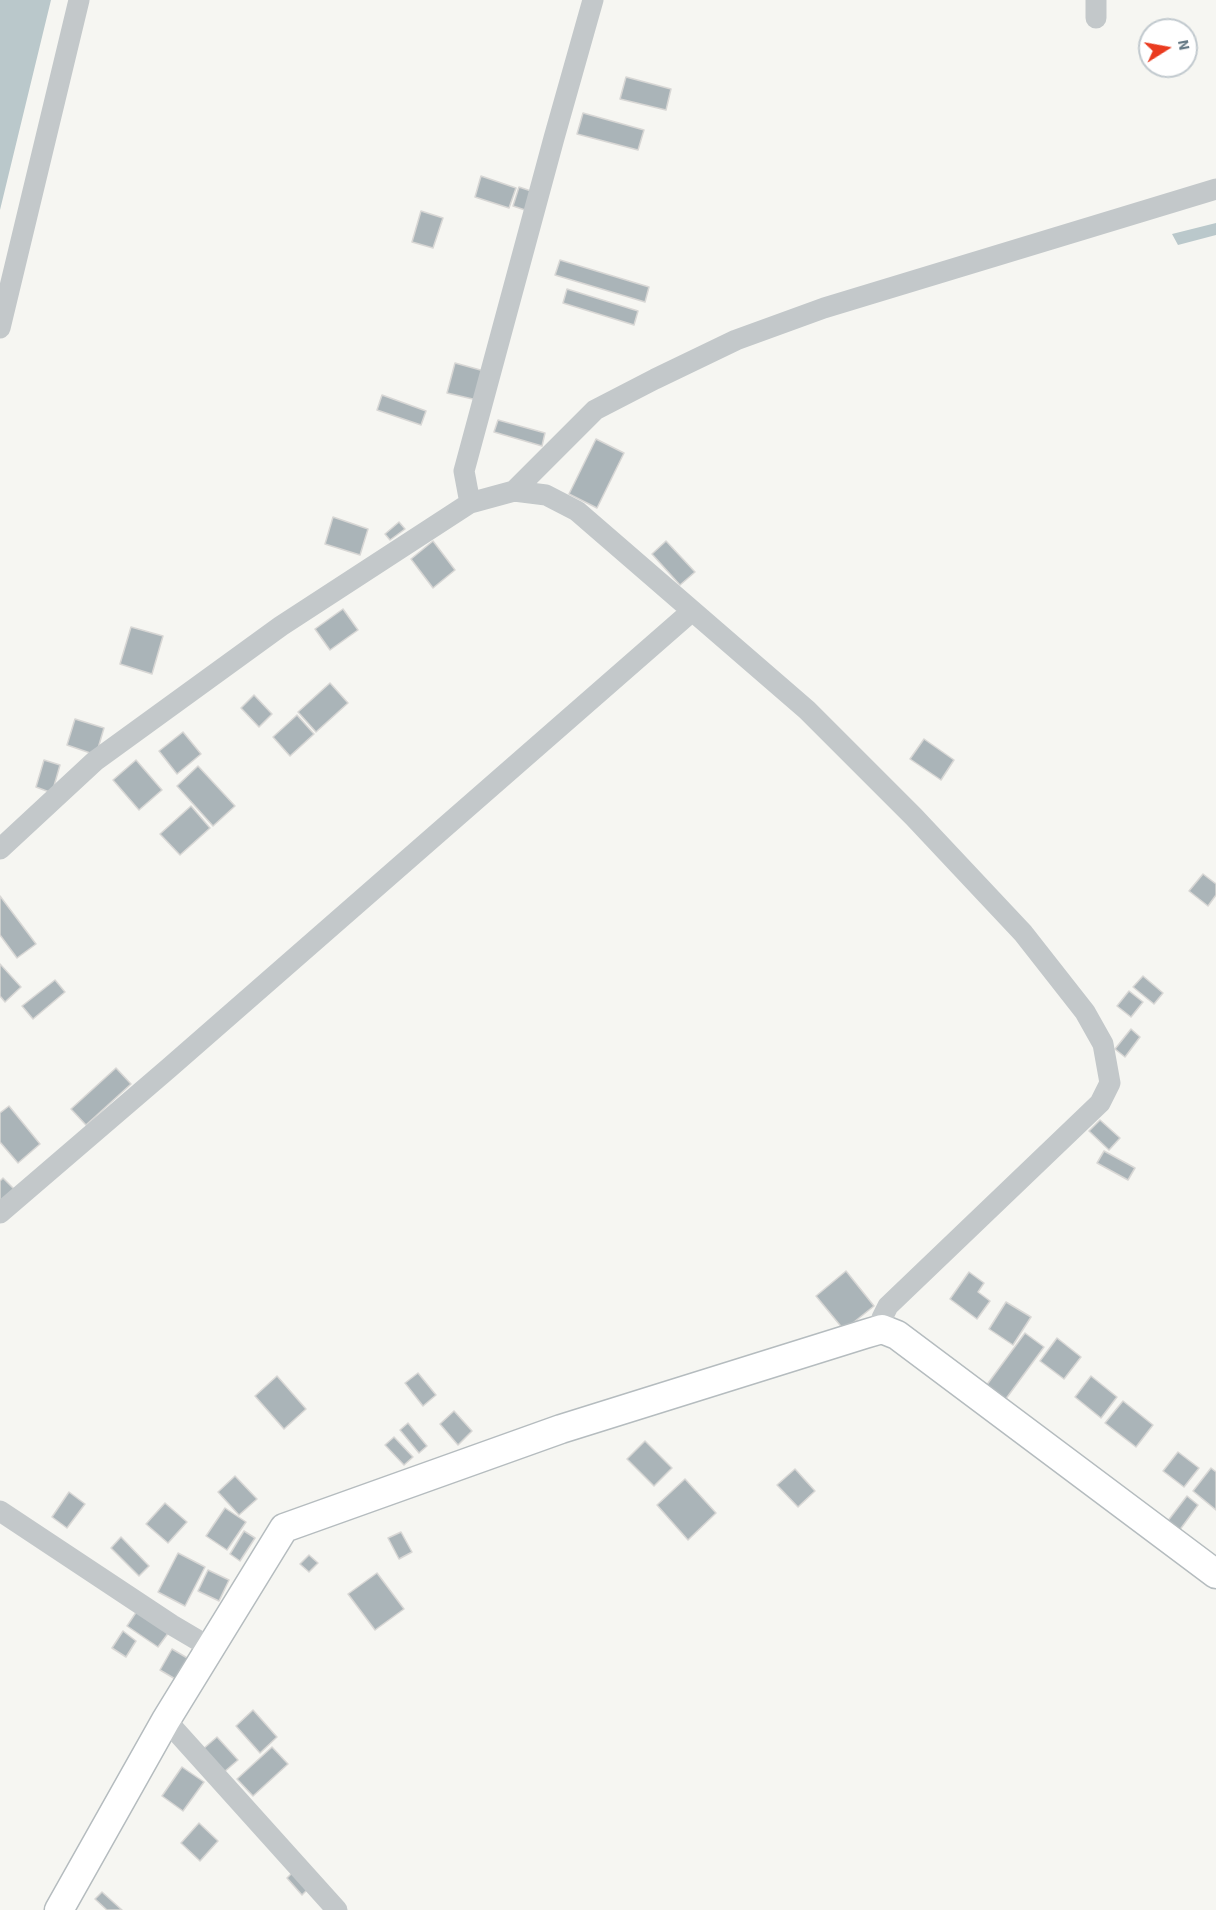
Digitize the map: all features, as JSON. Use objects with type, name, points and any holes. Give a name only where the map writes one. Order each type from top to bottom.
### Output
[{"type":"street","points":[[0,328],[79,0]]},
{"type":"street","points":[[470,503],[464,471],[593,0]]},
{"type":"street","points":[[514,490],[596,410],[736,340],[824,308],[1216,189]]},
{"type":"street","points":[[0,849],[95,761],[281,626],[470,503],[514,490],[546,495],[577,511],[807,710],[914,817],[1023,933],[1086,1012],[1103,1044],[1110,1083],[1100,1103],[888,1306],[882,1318],[882,1329]]},
{"type":"street","points":[[0,1213],[692,611]]},
{"type":"street","points":[[59,1910],[166,1720],[284,1528],[561,1429],[882,1329],[897,1335],[1216,1574]]},
{"type":"street","points":[[0,1511],[172,1625],[211,1648]]},
{"type":"street","points":[[166,1720],[337,1910]]},
{"type":"shaded area","points":[[0,0],[51,0],[0,210]]},
{"type":"shaded area","points":[[1216,223],[1216,235],[1178,245],[1172,234]]},
{"type":"building","points":[[626,77],[671,89],[666,110],[620,99]]},
{"type":"building","points":[[583,113],[644,130],[638,150],[577,134]]},
{"type":"building","points":[[481,176],[516,188],[509,208],[475,197]]},
{"type":"building","points":[[519,187],[534,192],[528,211],[513,206]]},
{"type":"building","points":[[421,211],[443,218],[433,248],[412,242]]},
{"type":"building","points":[[560,260],[649,287],[645,302],[555,275]]},
{"type":"building","points":[[567,289],[638,311],[634,325],[563,303]]},
{"type":"building","points":[[455,363],[484,371],[477,400],[447,393]]},
{"type":"building","points":[[382,395],[426,411],[421,425],[377,410]]},
{"type":"building","points":[[498,420],[545,433],[542,446],[494,432]]},
{"type":"building","points":[[596,439],[624,453],[597,508],[569,494]]},
{"type":"building","points":[[333,517],[368,529],[360,555],[325,544]]},
{"type":"building","points":[[399,522],[405,529],[390,540],[385,534]]},
{"type":"building","points":[[433,541],[455,570],[433,588],[411,559]]},
{"type":"building","points":[[666,541],[695,572],[680,585],[652,554]]},
{"type":"building","points":[[343,609],[358,630],[330,650],[315,629]]},
{"type":"building","points":[[131,627],[163,636],[152,674],[120,664]]},
{"type":"building","points":[[330,683],[348,703],[316,732],[298,712]]},
{"type":"building","points":[[254,695],[272,714],[259,727],[241,708]]},
{"type":"building","points":[[297,715],[314,734],[290,756],[273,737]]},
{"type":"building","points":[[75,719],[104,728],[96,755],[67,745]]},
{"type":"building","points":[[183,732],[201,754],[177,774],[159,751]]},
{"type":"building","points":[[924,739],[954,760],[941,780],[910,759]]},
{"type":"building","points":[[44,760],[60,765],[52,793],[36,787]]},
{"type":"building","points":[[136,760],[162,790],[139,810],[113,780]]},
{"type":"building","points":[[198,766],[235,806],[213,826],[177,786]]},
{"type":"building","points":[[191,806],[210,828],[180,855],[160,834]]},
{"type":"building","points":[[1203,874],[1216,884],[1216,895],[1208,906],[1189,891]]},
{"type":"building","points":[[0,896],[36,944],[17,958],[0,935]]},
{"type":"building","points":[[0,964],[21,987],[5,1002],[0,996]]},
{"type":"building","points":[[1143,976],[1163,993],[1154,1004],[1133,987]]},
{"type":"building","points":[[55,980],[65,992],[33,1019],[22,1006]]},
{"type":"building","points":[[1129,991],[1143,1002],[1131,1017],[1117,1006]]},
{"type":"building","points":[[1131,1029],[1140,1037],[1125,1057],[1115,1049]]},
{"type":"building","points":[[116,1068],[131,1084],[86,1125],[71,1109]]},
{"type":"building","points":[[9,1106],[40,1144],[18,1163],[0,1142],[0,1113]]},
{"type":"building","points":[[1100,1120],[1120,1138],[1109,1150],[1089,1131]]},
{"type":"building","points":[[1104,1151],[1135,1168],[1128,1180],[1097,1163]]},
{"type":"building","points":[[3,1178],[16,1191],[0,1206],[0,1181]]},
{"type":"building","points":[[846,1271],[874,1306],[844,1330],[816,1296]]},
{"type":"building","points":[[969,1272],[984,1283],[978,1292],[990,1301],[977,1319],[950,1299]]},
{"type":"building","points":[[1006,1302],[1031,1317],[1013,1345],[989,1329]]},
{"type":"building","points":[[1025,1333],[1044,1347],[1005,1400],[986,1386]]},
{"type":"building","points":[[1057,1338],[1081,1357],[1064,1379],[1040,1361]]},
{"type":"building","points":[[418,1373],[436,1395],[423,1406],[405,1383]]},
{"type":"building","points":[[277,1376],[306,1409],[284,1429],[255,1396]]},
{"type":"building","points":[[1091,1376],[1117,1397],[1101,1418],[1075,1397]]},
{"type":"building","points":[[1123,1401],[1153,1425],[1136,1447],[1105,1423]]},
{"type":"building","points":[[454,1411],[472,1431],[458,1445],[440,1424]]},
{"type":"building","points":[[408,1423],[427,1446],[419,1453],[400,1430]]},
{"type":"building","points":[[394,1437],[413,1457],[404,1465],[385,1445]]},
{"type":"building","points":[[645,1441],[672,1468],[654,1486],[627,1459]]},
{"type":"building","points":[[1178,1452],[1199,1468],[1184,1487],[1163,1471]]},
{"type":"building","points":[[1211,1468],[1216,1472],[1216,1510],[1193,1491]]},
{"type":"building","points":[[795,1469],[815,1491],[798,1507],[777,1485]]},
{"type":"building","points":[[235,1476],[257,1499],[239,1515],[218,1492]]},
{"type":"building","points":[[685,1479],[716,1513],[688,1540],[657,1505]]},
{"type":"building","points":[[69,1492],[85,1504],[67,1528],[52,1517]]},
{"type":"building","points":[[1187,1496],[1198,1505],[1179,1531],[1167,1522]]},
{"type":"building","points":[[165,1503],[187,1522],[168,1543],[146,1524]]},
{"type":"building","points":[[225,1508],[246,1522],[227,1550],[206,1536]]},
{"type":"building","points":[[244,1531],[255,1538],[240,1561],[230,1554]]},
{"type":"building","points":[[401,1532],[412,1552],[399,1559],[388,1538]]},
{"type":"building","points":[[121,1537],[149,1566],[139,1576],[111,1548]]},
{"type":"building","points":[[178,1553],[205,1567],[185,1606],[158,1592]]},
{"type":"building","points":[[309,1555],[318,1563],[309,1572],[300,1564]]},
{"type":"building","points":[[208,1570],[229,1580],[219,1601],[198,1591]]},
{"type":"building","points":[[377,1573],[404,1609],[375,1630],[348,1594]]},
{"type":"building","points":[[137,1611],[169,1632],[158,1647],[127,1626]]},
{"type":"building","points":[[123,1631],[136,1641],[126,1657],[112,1648]]},
{"type":"building","points":[[172,1649],[194,1662],[182,1683],[160,1670]]},
{"type":"building","points":[[253,1710],[277,1737],[260,1753],[236,1726]]},
{"type":"building","points":[[217,1737],[238,1760],[224,1772],[203,1749]]},
{"type":"building","points":[[272,1747],[288,1764],[253,1796],[237,1779]]},
{"type":"building","points":[[182,1767],[204,1782],[183,1811],[162,1796]]},
{"type":"building","points":[[199,1823],[218,1841],[200,1861],[181,1843]]},
{"type":"building","points":[[295,1870],[310,1887],[302,1895],[287,1878]]},
{"type":"building","points":[[102,1892],[122,1910],[107,1910],[95,1899]]}]
